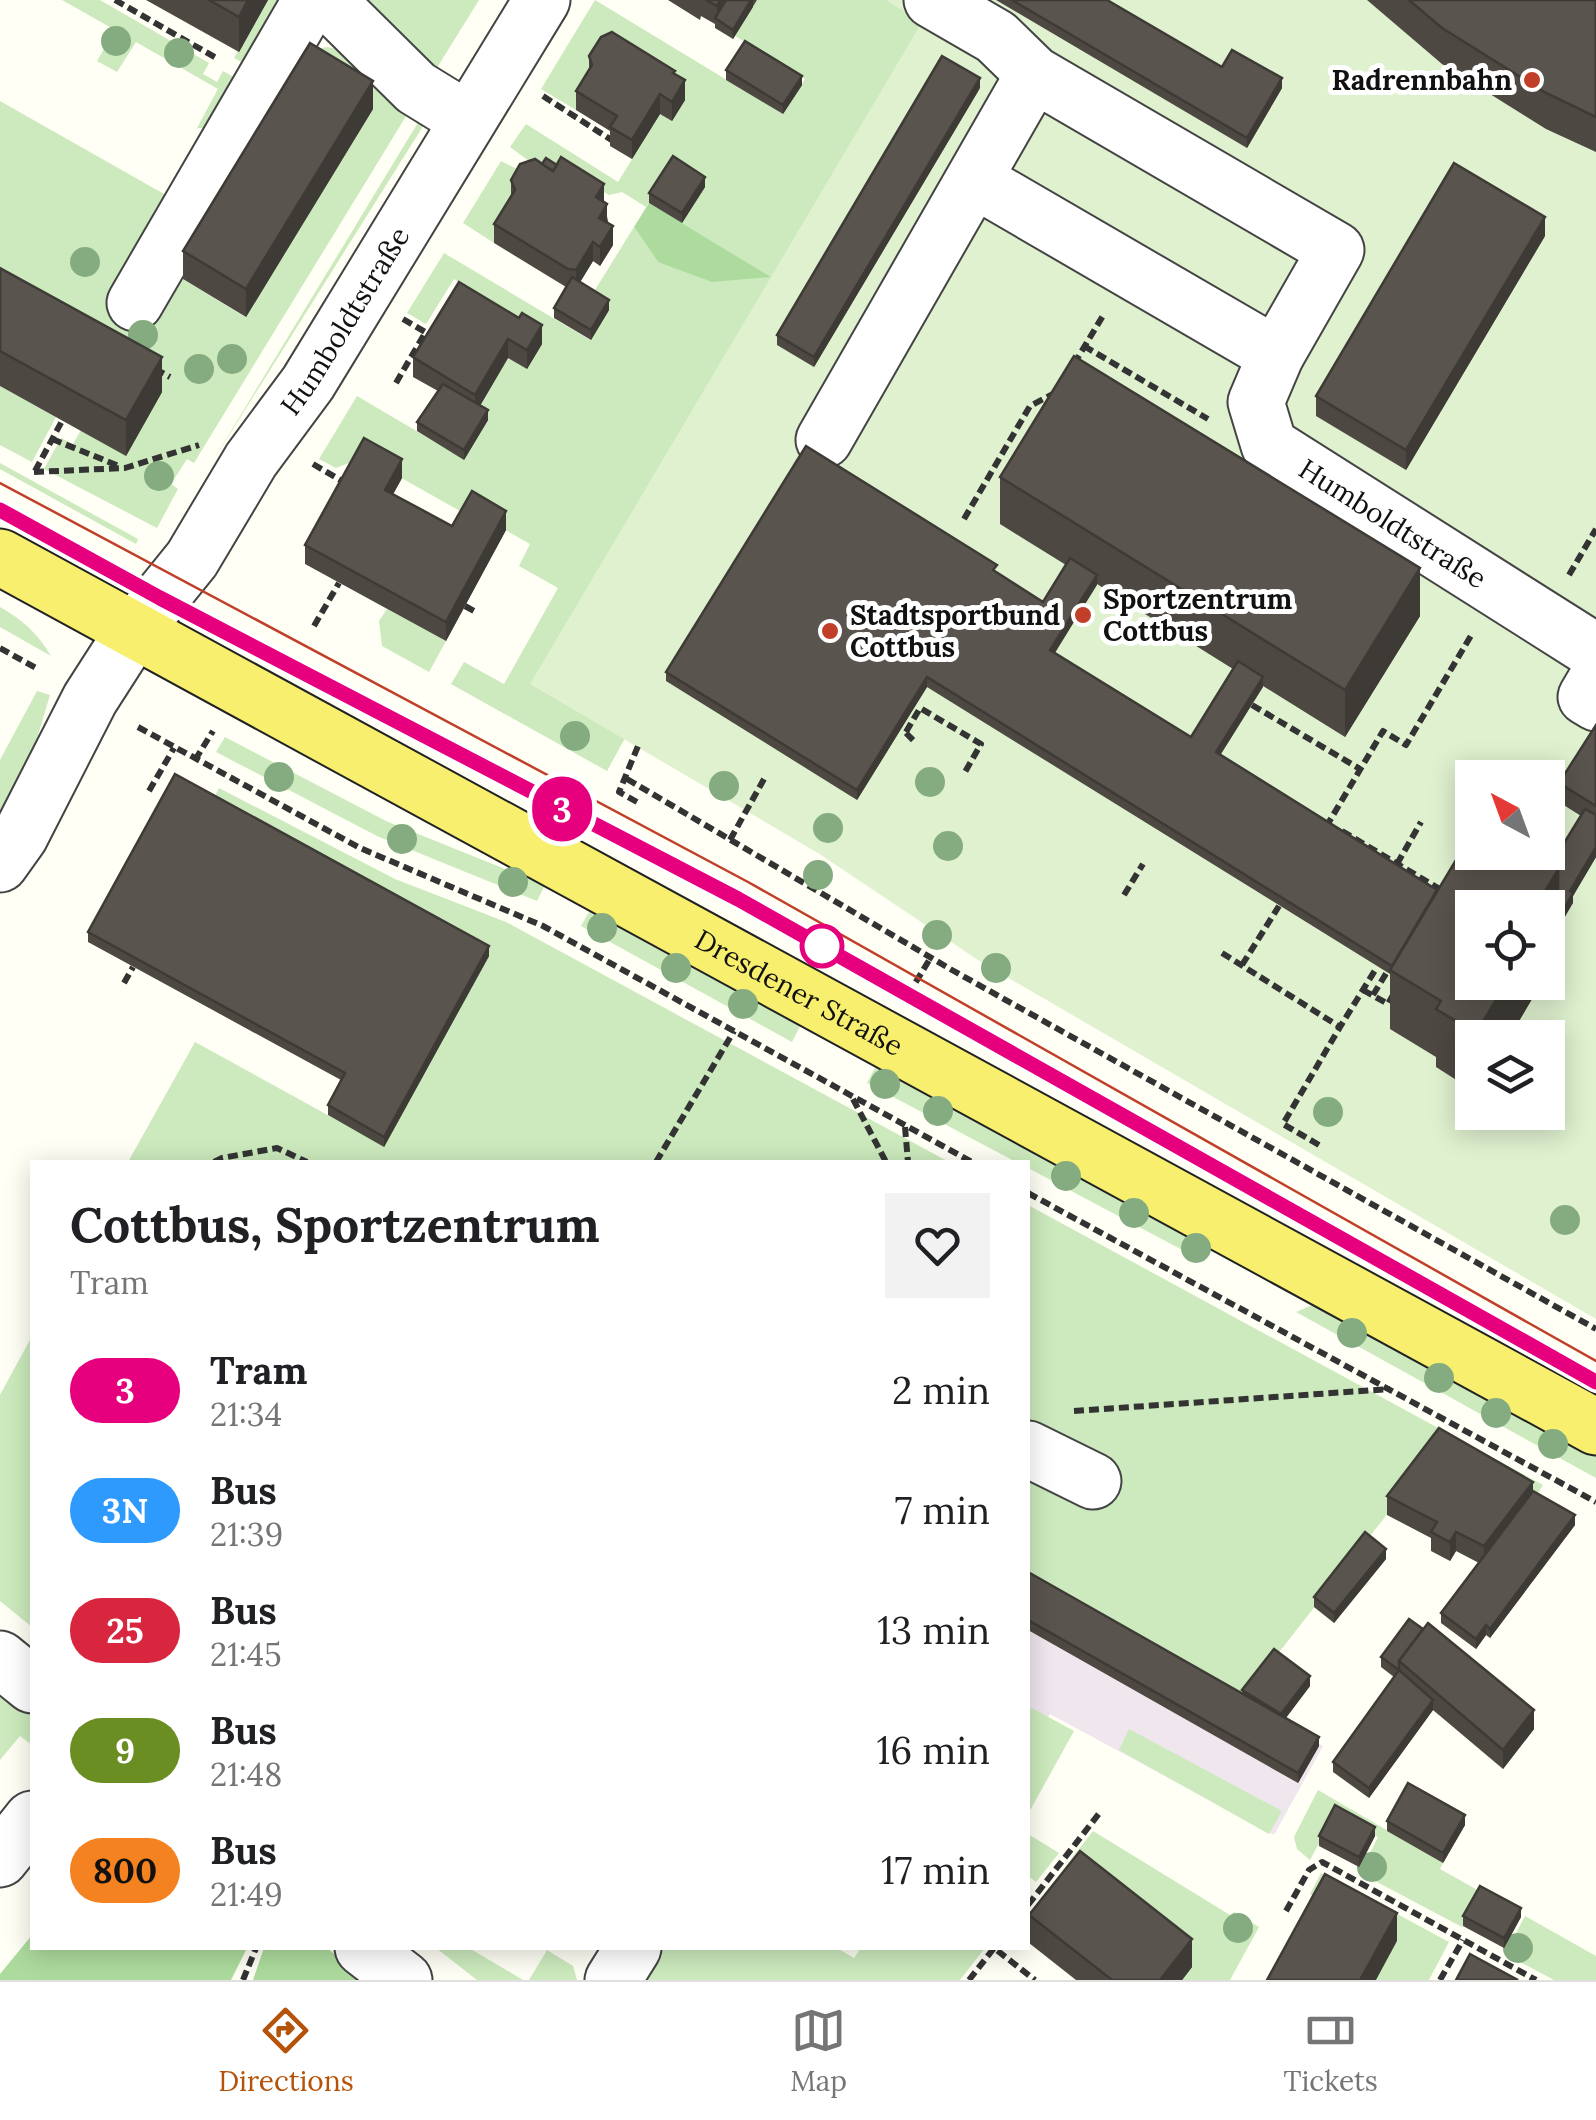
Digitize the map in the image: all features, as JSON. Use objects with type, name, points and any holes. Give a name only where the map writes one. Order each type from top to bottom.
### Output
[{"type":"main road","name":"Dresdener Straße","points":[[0,557],[907,1048],[1596,1427]]},
{"type":"street","points":[[134,302],[310,0]]},
{"type":"street","points":[[327,0],[416,88],[468,120]]},
{"type":"street","name":"Humboldtstraße","points":[[0,864],[20,836],[90,699],[133,632],[192,558],[251,460],[308,383],[542,0]]},
{"type":"street","name":"Humboldtstraße","points":[[932,0],[1015,56],[1336,250],[1276,355],[1256,402],[1269,445],[1596,652]]},
{"type":"street","points":[[824,440],[974,180],[1015,56]]},
{"type":"street","points":[[974,180],[1276,355]]},
{"type":"street","points":[[1596,680],[1586,697],[1596,703]]},
{"type":"street","points":[[1030,1450],[1092,1481]]},
{"type":"street","points":[[0,1659],[30,1683]]},
{"type":"street","points":[[0,1859],[30,1822]]},
{"type":"street","points":[[366,1950],[404,1980]]},
{"type":"street","points":[[612,1980],[633,1950]]},
{"type":"path","points":[[115,0],[260,83]]},
{"type":"path","points":[[543,96],[614,141]]},
{"type":"path","points":[[1067,376],[1130,270]]},
{"type":"path","points":[[406,321],[436,339]]},
{"type":"path","points":[[396,383],[426,332]]},
{"type":"path","points":[[1084,346],[1216,424],[1269,445]]},
{"type":"path","points":[[144,364],[170,376]]},
{"type":"path","points":[[964,519],[1030,406],[1058,392]]},
{"type":"path","points":[[62,420],[34,472],[125,468],[217,440]]},
{"type":"path","points":[[52,439],[125,468]]},
{"type":"path","points":[[314,465],[342,482]]},
{"type":"path","points":[[314,626],[339,583]]},
{"type":"path","points":[[1452,897],[1326,826],[1382,731],[1406,745],[1499,590]]},
{"type":"path","points":[[465,606],[476,612]]},
{"type":"path","points":[[0,648],[36,668]]},
{"type":"path","points":[[1252,705],[1360,769]]},
{"type":"path","points":[[916,743],[903,731],[920,708],[980,744],[965,772]]},
{"type":"path","points":[[138,727],[360,848],[543,926],[968,1160]]},
{"type":"path","points":[[196,760],[212,732]]},
{"type":"path","points":[[636,802],[619,792],[638,746]]},
{"type":"path","points":[[149,791],[174,748]]},
{"type":"path","points":[[627,779],[931,958],[1596,1328]]},
{"type":"path","points":[[730,840],[764,779]]},
{"type":"path","points":[[1396,864],[1421,822]]},
{"type":"path","points":[[1124,895],[1143,864]]},
{"type":"path","points":[[1424,891],[1428,882]]},
{"type":"path","points":[[1242,966],[1279,906]]},
{"type":"path","points":[[1222,953],[1340,1027]]},
{"type":"path","points":[[902,1007],[921,966],[931,958]]},
{"type":"path","points":[[124,983],[133,967]]},
{"type":"path","points":[[1320,1144],[1282,1124],[1378,967]]},
{"type":"path","points":[[1373,995],[1387,972]]},
{"type":"path","points":[[1363,990],[1388,1004],[1401,982]]},
{"type":"path","points":[[657,1160],[734,1031]]},
{"type":"path","points":[[816,1079],[822,1070]]},
{"type":"path","points":[[852,1098],[885,1160]]},
{"type":"path","points":[[905,1127],[908,1160]]},
{"type":"path","points":[[218,1160],[278,1148],[303,1160]]},
{"type":"path","points":[[1030,1194],[1596,1502]]},
{"type":"path","points":[[1066,1411],[1391,1389]]},
{"type":"path","points":[[1494,1462],[1501,1449]]},
{"type":"path","points":[[1030,1902],[1101,1810]]},
{"type":"path","points":[[1286,1910],[1308,1870],[1322,1862],[1536,1980]]},
{"type":"path","points":[[1440,1980],[1463,1940]]},
{"type":"path","points":[[244,1980],[255,1950]]},
{"type":"path","points":[[969,1980],[992,1950]]},
{"type":"path","points":[[996,1950],[1034,1980]]},
{"type":"shaded area","points":[[1030,1578],[1323,1746],[1274,1835],[1050,1714],[1030,1740]]},
{"type":"green space","points":[[62,0],[100,0],[209,63],[203,74],[217,82],[223,71],[244,83],[205,128],[197,128],[218,89],[136,42],[117,72],[97,61],[115,30]]},
{"type":"green space","points":[[268,0],[289,0],[252,68],[234,58]]},
{"type":"green space","points":[[347,0],[479,0],[430,79]]},
{"type":"green space","points":[[595,0],[783,114],[805,79],[735,36],[757,0],[898,0],[926,17],[643,494],[712,789],[625,738],[607,771],[451,684],[464,662],[504,684],[558,588],[519,566],[530,544],[472,511],[469,516],[364,457],[336,468],[319,459],[357,396],[464,459],[476,413],[508,358],[527,368],[541,344],[511,314],[454,279],[426,324],[407,313],[444,253],[590,340],[590,298],[634,227],[658,262],[769,276],[682,223],[672,167],[646,207],[622,192],[609,195],[549,159],[533,164],[510,147],[526,124],[618,182],[660,114],[672,120],[684,100],[592,84],[576,110],[541,89]]},
{"type":"green space","name":"Sportzentrum Cottbus","points":[[886,0],[1596,0],[1596,1319],[981,962],[818,853],[530,684],[922,22]]},
{"type":"green space","points":[[327,47],[349,51],[411,108],[194,463],[187,459],[171,484],[178,489],[157,528],[44,469],[61,438],[73,444],[81,430],[0,303],[0,101],[171,198],[175,205],[162,198],[153,213],[166,221],[168,270],[245,317],[298,53]]},
{"type":"green space","points":[[422,116],[427,120],[211,464]]},
{"type":"green space","points":[[501,161],[535,178],[494,243],[463,223]]},
{"type":"green space","points":[[649,203],[771,277],[712,282],[658,262],[634,227]]},
{"type":"green space","points":[[0,386],[56,417],[32,462],[0,445]]},
{"type":"green space","points":[[0,463],[138,539],[136,544],[0,469]]},
{"type":"green space","points":[[0,607],[29,628],[51,656],[0,627]]},
{"type":"green space","points":[[387,609],[446,641],[429,672],[382,646],[379,621]]},
{"type":"green space","points":[[37,691],[50,695],[33,752],[0,820],[0,760]]},
{"type":"green space","points":[[225,737],[386,821],[545,885],[537,901],[377,836],[216,752]]},
{"type":"green space","points":[[219,788],[395,879],[506,922],[945,1160],[129,1160],[195,1042],[384,1146],[211,804]]},
{"type":"green space","points":[[590,910],[801,1024],[792,1042],[581,926]]},
{"type":"green space","points":[[876,1066],[1195,1236],[1205,1262],[1030,1169],[1030,1160],[1012,1160],[867,1083]]},
{"type":"green space","points":[[1030,1206],[1543,1485],[1533,1501],[1439,1448],[1240,1702],[1030,1583]]},
{"type":"green space","points":[[1317,1303],[1596,1457],[1596,1478],[1296,1312]]},
{"type":"green space","points":[[30,1340],[30,1625],[0,1601],[0,1395]]},
{"type":"green space","points":[[0,1690],[30,1714],[30,1744],[20,1736],[0,1760]]},
{"type":"green space","points":[[1030,1707],[1074,1731],[1030,1810]]},
{"type":"green space","points":[[1129,1729],[1282,1811],[1269,1834],[1119,1750]]},
{"type":"green space","points":[[1318,1790],[1443,1863],[1440,1869],[1481,1892],[1462,1927],[1360,1873],[1378,1837],[1335,1814],[1310,1860],[1297,1849],[1294,1837]]},
{"type":"green space","points":[[1093,1831],[1230,1915],[1234,1912],[1259,1927],[1230,1980],[1182,1980],[1080,1879],[1030,1942],[1030,1912]]},
{"type":"green space","points":[[1030,1835],[1059,1853],[1036,1882],[1030,1878]]},
{"type":"green space","points":[[1321,1873],[1449,1942],[1429,1980],[1376,1980],[1325,1902],[1310,1894]]},
{"type":"green space","points":[[1525,1916],[1596,1956],[1596,1980],[1554,1980],[1505,1954]]},
{"type":"green space","points":[[30,1937],[30,1950],[246,1950],[231,1980],[0,1980],[0,1974]]},
{"type":"green space","points":[[263,1950],[330,1950],[367,1980],[253,1980]]},
{"type":"green space","points":[[439,1950],[472,1950],[523,1980],[477,1980]]},
{"type":"green space","points":[[547,1950],[573,1966],[577,1980],[529,1980]]},
{"type":"green space","points":[[662,1950],[840,1950],[854,1958],[860,1950],[983,1950],[960,1980],[642,1980]]},
{"type":"building","points":[[209,0],[248,0],[239,17]]},
{"type":"building","points":[[726,0],[751,0],[733,30],[715,18]]},
{"type":"building","points":[[1012,0],[1107,0],[1222,67],[1232,50],[1282,78],[1247,138]]},
{"type":"building","name":"Radrennbahn","points":[[1409,0],[1596,0],[1596,117],[1546,93],[1442,28]]},
{"type":"building","points":[[612,32],[685,80],[672,102],[660,94],[632,140],[610,127],[617,116],[576,91],[592,65],[589,56],[601,37]]},
{"type":"building","points":[[745,41],[802,76],[783,105],[726,70]]},
{"type":"building","points":[[310,43],[373,81],[246,289],[183,251]]},
{"type":"building","points":[[942,56],[980,78],[814,357],[777,335]]},
{"type":"building","points":[[673,156],[705,177],[682,213],[649,193]]},
{"type":"building","points":[[561,157],[604,184],[596,197],[607,204],[599,218],[613,226],[600,247],[593,242],[576,270],[568,269],[494,224],[515,190],[511,180],[520,164],[535,159],[553,171]]},
{"type":"building","points":[[546,158],[557,165],[553,171],[542,164]]},
{"type":"building","points":[[1454,163],[1545,217],[1406,450],[1316,396]]},
{"type":"building","points":[[0,268],[162,357],[126,420],[0,351]]},
{"type":"building","points":[[572,277],[609,300],[591,330],[554,308]]},
{"type":"building","points":[[459,282],[519,318],[522,313],[542,325],[527,350],[508,339],[475,395],[413,357]]},
{"type":"building","points":[[1074,356],[1420,568],[1345,690],[1000,477]]},
{"type":"building","points":[[443,384],[488,410],[464,450],[417,422]]},
{"type":"building","points":[[364,438],[402,459],[385,490],[452,526],[472,491],[506,511],[446,622],[305,545]]},
{"type":"building","points":[[806,446],[997,565],[993,570],[1043,602],[1070,558],[1097,575],[1050,650],[1191,737],[1238,661],[1263,677],[1216,752],[1437,890],[1392,966],[927,677],[857,790],[666,672]]},
{"type":"building","points":[[1596,725],[1596,806],[1565,787],[1565,774]]},
{"type":"building","points":[[175,774],[489,946],[384,1137],[328,1105],[345,1073],[88,932]]},
{"type":"building","points":[[1585,809],[1596,815],[1596,847],[1565,907],[1565,890],[1558,890],[1558,870],[1565,870],[1565,842]]},
{"type":"building","points":[[1455,862],[1455,870],[1558,870],[1546,890],[1455,890],[1455,1000],[1496,1000],[1484,1020],[1455,1020],[1436,1009],[1441,1001],[1390,970]]},
{"type":"building","points":[[1439,1428],[1533,1482],[1484,1546],[1456,1532],[1450,1542],[1431,1532],[1437,1522],[1387,1496]]},
{"type":"building","points":[[1533,1491],[1575,1515],[1490,1629],[1486,1625],[1476,1639],[1441,1613]]},
{"type":"building","points":[[1365,1532],[1386,1549],[1334,1613],[1314,1597]]},
{"type":"building","points":[[1030,1573],[1319,1737],[1298,1773],[1030,1621]]},
{"type":"building","points":[[1409,1619],[1423,1629],[1399,1661],[1399,1670],[1381,1657]]},
{"type":"building","points":[[1428,1623],[1534,1710],[1503,1750],[1399,1661]]},
{"type":"building","points":[[1274,1649],[1310,1676],[1281,1714],[1242,1690]]},
{"type":"building","points":[[1399,1670],[1433,1700],[1369,1788],[1333,1762]]},
{"type":"building","points":[[1408,1783],[1465,1815],[1443,1853],[1387,1821]]},
{"type":"building","points":[[1335,1805],[1375,1827],[1359,1857],[1319,1836]]},
{"type":"building","points":[[1080,1851],[1192,1939],[1160,1980],[1112,1980],[1030,1914]]},
{"type":"building","points":[[1325,1874],[1397,1913],[1360,1980],[1267,1980]]},
{"type":"building","points":[[1480,1886],[1521,1908],[1504,1938],[1463,1916]]},
{"type":"building","points":[[1470,1954],[1518,1980],[1456,1980]]},
{"type":"tram line","points":[[0,483],[748,882],[1596,1361]]},
{"type":"tram line","points":[[0,510],[738,899],[1596,1382]]},
{"type":"tram line","name":"3","points":[[0,510],[598,829],[738,899],[1596,1382]]},
{"type":"place","name":"Radrennbahn","points":[[1532,80]]},
{"type":"place","name":"Sportzentrum Cottbus","points":[[1083,615]]},
{"type":"place","name":"Stadtsportbund Cottbus","points":[[830,631]]}]
